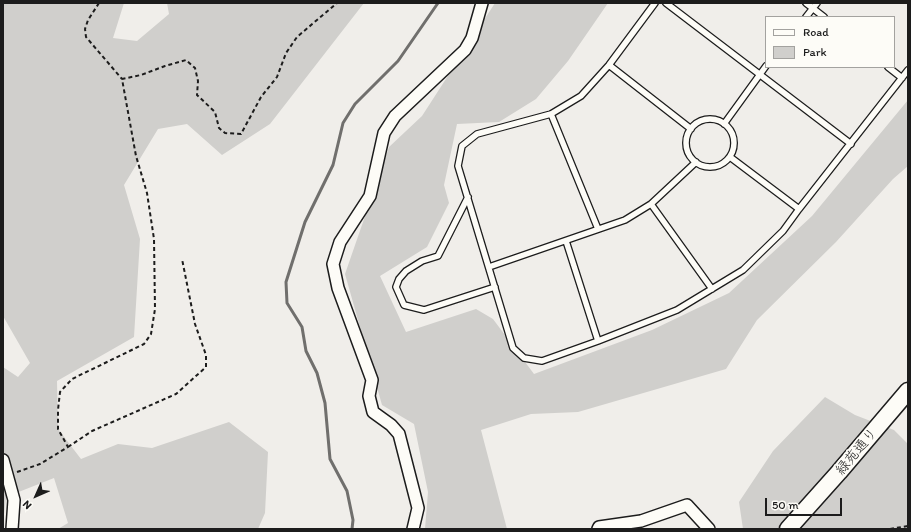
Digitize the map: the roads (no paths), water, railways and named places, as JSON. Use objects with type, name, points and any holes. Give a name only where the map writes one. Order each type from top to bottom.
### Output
[{"type":"street","points":[[413,529],[418,508],[399,434],[391,425],[373,412],[369,396],[372,380],[338,288],[333,264],[340,242],[370,196],[384,133],[395,116],[465,50],[472,38],[482,3]]},
{"type":"street","name":"緑苑通り","points":[[788,529],[908,391]]},
{"type":"street","points":[[3,460],[5,476],[14,500],[12,529]]},
{"type":"street","points":[[598,529],[599,527],[641,521],[687,504],[709,529]]},
{"type":"lane","points":[[655,3],[609,65],[581,96],[551,114],[477,134],[462,146],[458,166],[513,348],[524,358],[542,361],[598,342],[677,310],[743,270],[783,231],[908,70]]},
{"type":"lane","points":[[666,3],[850,144]]},
{"type":"lane","points":[[806,3],[815,6],[823,16]]},
{"type":"lane","points":[[807,16],[815,6]]},
{"type":"lane","points":[[609,65],[691,129]]},
{"type":"lane","points":[[724,124],[765,67]]},
{"type":"lane","points":[[889,68],[902,78]]},
{"type":"lane","points":[[551,114],[598,229]]},
{"type":"lane","points":[[706,119],[716,120],[724,124],[731,130],[734,139],[734,148],[730,157],[723,163],[714,166],[705,166],[696,162],[690,155],[687,147],[687,137],[691,129],[706,119]]},
{"type":"lane","points":[[730,157],[799,209]]},
{"type":"lane","points":[[489,267],[625,220],[651,204],[696,162]]},
{"type":"lane","points":[[468,197],[438,256],[422,261],[406,272],[399,279],[396,287],[404,305],[424,310],[495,287]]},
{"type":"lane","points":[[651,204],[712,289]]},
{"type":"lane","points":[[566,241],[598,342]]},
{"type":"waterway","points":[[352,529],[353,520],[347,491],[330,459],[325,403],[317,373],[306,351],[302,327],[287,303],[286,282],[305,222],[333,165],[343,123],[355,104],[398,61],[438,3]]}]
